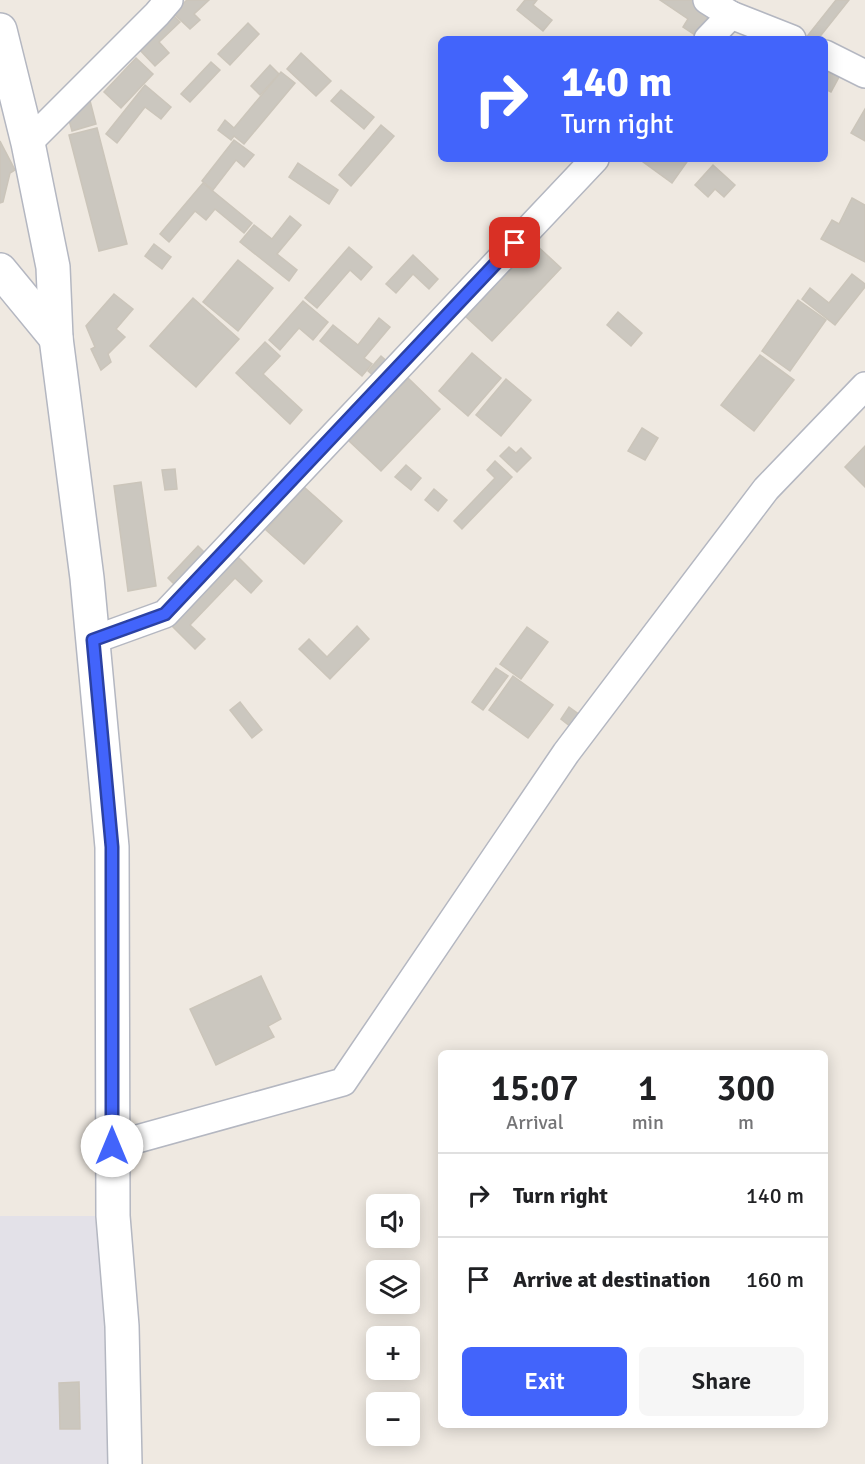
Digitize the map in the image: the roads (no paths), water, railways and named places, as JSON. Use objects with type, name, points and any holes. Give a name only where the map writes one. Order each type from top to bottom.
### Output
[{"type":"street","points":[[28,143],[169,0]]},
{"type":"street","points":[[707,0],[731,15],[784,36]]},
{"type":"street","points":[[711,36],[731,15]]},
{"type":"street","points":[[0,30],[28,143],[53,267],[56,338],[93,640],[112,847],[113,1216],[122,1326],[125,1464]]},
{"type":"street","points":[[828,56],[865,74]]},
{"type":"street","points":[[93,640],[165,614],[592,162]]},
{"type":"street","points":[[0,270],[56,338]]},
{"type":"street","points":[[112,1146],[343,1082],[566,753],[766,489],[865,386]]}]
